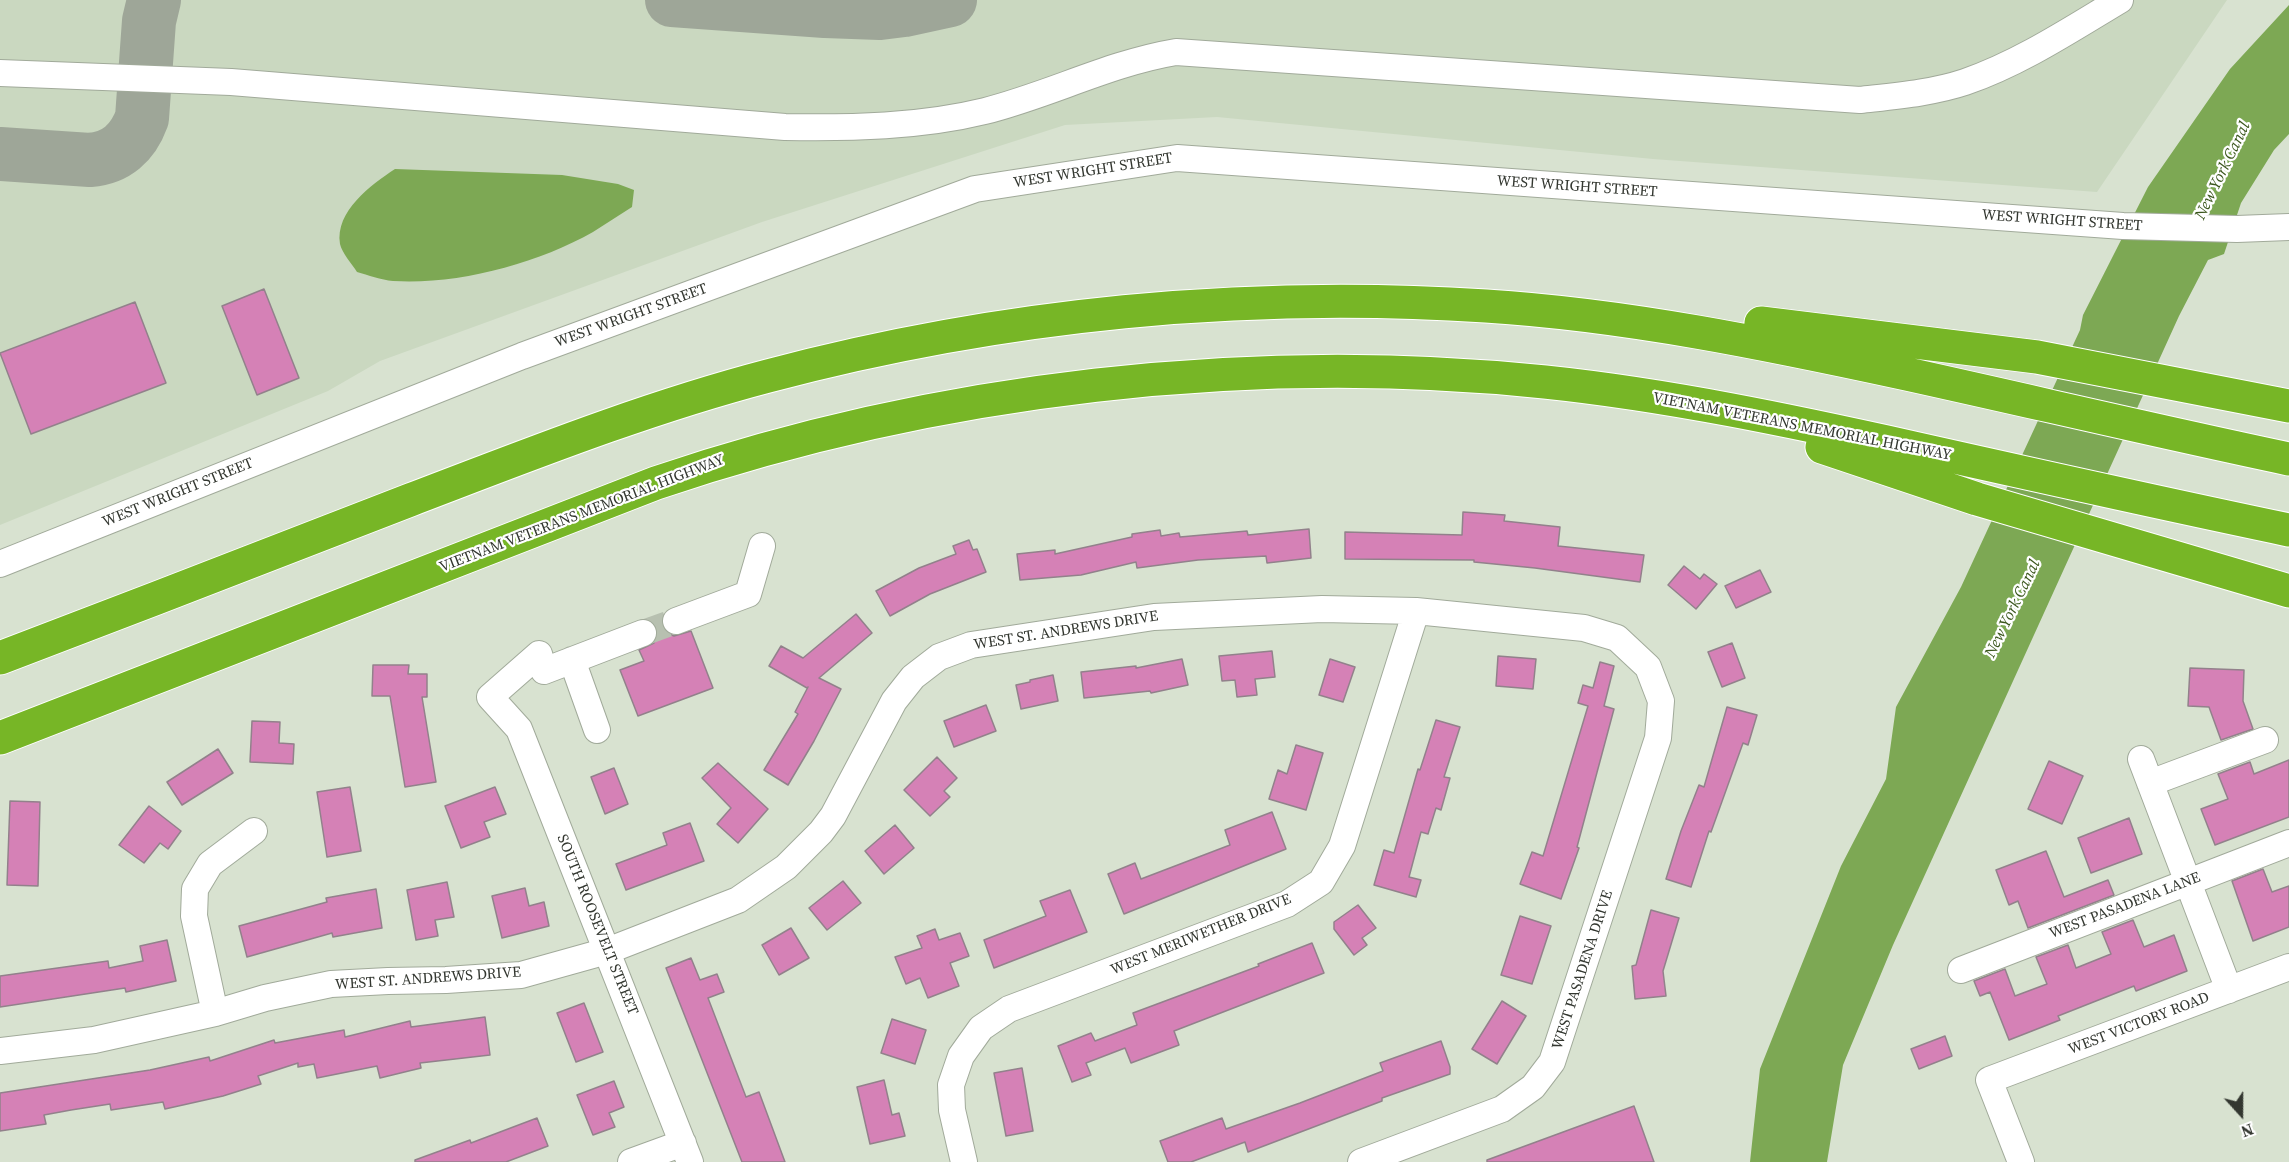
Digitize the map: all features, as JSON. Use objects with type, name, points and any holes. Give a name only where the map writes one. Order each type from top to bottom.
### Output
[{"type":"highway","points":[[0,658],[557,443],[687,399],[841,358],[938,339],[1023,325],[1170,308],[1319,301],[1409,302],[1623,312],[1760,322],[2037,357],[2289,406]]},
{"type":"highway","points":[[1490,306],[1634,322],[1726,336],[2289,459]]},
{"type":"highway","name":"VIETNAM VETERANS MEMORIAL HIGHWAY","points":[[0,738],[656,483],[723,461],[911,414],[1078,387],[1231,375],[1321,372],[1453,374],[1546,382],[1692,403],[2289,530]]},
{"type":"highway","points":[[1692,403],[1977,500],[2289,591]]},
{"type":"street","points":[[0,73],[231,82],[785,128],[846,128],[916,123],[984,111],[1147,57],[1176,52],[1860,100],[1920,92],[1964,82],[2041,47],[2120,0]]},
{"type":"street","name":"WEST WRIGHT STREET","points":[[0,564],[522,356],[975,189],[1177,158],[2123,226],[2237,229],[2289,227]]},
{"type":"street","points":[[676,621],[748,594],[762,546]]},
{"type":"street","name":"WEST ST. ANDREWS DRIVE","points":[[0,1051],[94,1040],[331,984],[520,975],[608,951],[738,900],[786,867],[821,831],[832,816],[894,701],[913,677],[939,657],[970,645],[1154,617],[1322,609],[1416,611],[1584,628],[1617,638],[1648,667]]},
{"type":"street","name":"WEST MERIWETHER DRIVE","points":[[964,1162],[952,1110],[951,1085],[961,1056],[981,1029],[1009,1009],[1287,904],[1321,882],[1342,846],[1416,611]]},
{"type":"street","points":[[597,730],[572,660],[643,633]]},
{"type":"street","name":"SOUTH ROOSEVELT STREET","points":[[572,660],[544,671],[536,644],[490,697],[519,729],[687,1152]]},
{"type":"street","name":"WEST PASADENA DRIVE","points":[[1361,1162],[1502,1109],[1533,1087],[1552,1062],[1658,738],[1661,701],[1648,667]]},
{"type":"street","points":[[2150,783],[2265,740]]},
{"type":"street","points":[[2142,759],[2229,990]]},
{"type":"street","points":[[215,1013],[194,916],[195,889],[210,864],[254,831]]},
{"type":"street","name":"WEST PASADENA LANE","points":[[1960,970],[2289,843]]},
{"type":"street","name":"WEST VICTORY ROAD","points":[[2021,1162],[1989,1080],[2289,968]]},
{"type":"street","points":[[631,1162],[687,1152]]},
{"type":"shaded area","points":[[0,0],[2227,0],[2097,192],[1653,159],[1217,117],[1065,125],[762,222],[380,361],[328,391],[0,525]]},
{"type":"water","name":"New York Canal","points":[[2289,5],[2289,134],[2274,150],[2241,203],[2224,254],[2208,260],[2179,316],[1893,945],[1843,1065],[1827,1162],[1750,1162],[1760,1069],[1841,866],[1886,779],[1896,707],[1961,587],[2080,330],[2083,315],[2148,187],[2230,69]]},
{"type":"water","points":[[395,169],[562,175],[618,184],[634,190],[632,207],[593,232],[522,263],[444,280],[379,279],[357,272],[341,247],[340,232],[343,221],[357,200]]},
{"type":"building","points":[[264,289],[299,378],[257,395],[222,306]]},
{"type":"building","points":[[135,302],[166,383],[31,434],[0,353]]},
{"type":"building","points":[[1463,512],[1505,515],[1504,521],[1560,527],[1558,546],[1644,555],[1640,582],[1474,562],[1474,560],[1345,559],[1345,532],[1462,535]]},
{"type":"building","points":[[1309,529],[1311,558],[1267,563],[1266,556],[1198,560],[1137,568],[1136,562],[1081,575],[1020,580],[1017,554],[1055,550],[1055,554],[1132,537],[1132,534],[1160,530],[1161,536],[1179,533],[1180,537],[1247,531],[1248,535]]},
{"type":"building","points":[[969,540],[973,550],[977,549],[986,572],[930,594],[890,616],[876,591],[919,568],[956,554],[953,546]]},
{"type":"building","points":[[1684,566],[1700,579],[1704,574],[1717,584],[1696,609],[1668,585]]},
{"type":"building","points":[[1760,570],[1771,592],[1736,608],[1725,586]]},
{"type":"building","points":[[856,614],[872,633],[819,678],[841,689],[788,785],[764,770],[798,714],[795,712],[808,687],[769,666],[781,646],[803,658]]},
{"type":"building","points":[[663,615],[662,626],[667,633],[674,636],[691,631],[713,688],[638,716],[620,670],[644,661],[639,650],[654,643],[658,635],[657,627],[650,620]]},
{"type":"building","points":[[1732,643],[1745,678],[1722,687],[1708,652]]},
{"type":"building","points":[[1272,651],[1275,677],[1255,679],[1257,695],[1237,697],[1235,680],[1222,681],[1219,656]]},
{"type":"building","points":[[1498,656],[1536,659],[1533,689],[1496,686]]},
{"type":"building","points":[[1182,659],[1188,685],[1151,693],[1150,691],[1084,698],[1081,672],[1136,666],[1136,668]]},
{"type":"building","points":[[1330,659],[1355,667],[1343,702],[1319,695]]},
{"type":"building","points":[[1600,662],[1614,666],[1604,706],[1614,709],[1577,847],[1579,848],[1561,899],[1520,884],[1532,852],[1543,856],[1588,706],[1578,703],[1583,685],[1593,688]]},
{"type":"building","points":[[373,665],[409,665],[408,674],[427,674],[427,697],[422,697],[436,782],[405,787],[390,696],[372,696]]},
{"type":"building","points":[[2190,668],[2244,670],[2243,701],[2253,729],[2221,740],[2209,707],[2188,706]]},
{"type":"building","points":[[1053,675],[1058,701],[1021,709],[1016,685]]},
{"type":"building","points":[[986,705],[996,731],[954,747],[944,721]]},
{"type":"building","points":[[1727,707],[1757,715],[1748,745],[1743,743],[1711,832],[1709,831],[1691,887],[1666,879],[1699,785],[1704,787]]},
{"type":"building","points":[[1436,720],[1460,727],[1444,777],[1450,778],[1441,810],[1436,808],[1428,834],[1421,832],[1409,877],[1421,880],[1416,897],[1374,885],[1384,850],[1394,853],[1418,769],[1420,770]]},
{"type":"building","points":[[252,721],[280,722],[279,743],[294,744],[293,764],[250,762]]},
{"type":"building","points":[[1296,745],[1323,753],[1306,810],[1269,799],[1278,770],[1287,774]]},
{"type":"building","points":[[218,749],[233,773],[182,805],[167,782]]},
{"type":"building","points":[[937,757],[957,778],[944,791],[950,797],[930,816],[904,790]]},
{"type":"building","points":[[2289,760],[2289,817],[2215,845],[2201,809],[2228,799],[2218,774],[2250,762],[2254,774]]},
{"type":"building","points":[[2049,761],[2083,776],[2062,824],[2028,809]]},
{"type":"building","points":[[718,763],[768,809],[738,843],[717,824],[731,808],[702,778]]},
{"type":"building","points":[[614,768],[628,804],[605,814],[591,777]]},
{"type":"building","points":[[350,787],[361,851],[327,857],[317,792]]},
{"type":"building","points":[[495,787],[506,814],[484,822],[490,837],[461,848],[445,806]]},
{"type":"building","points":[[10,801],[40,802],[38,886],[7,885]]},
{"type":"building","points":[[149,806],[181,831],[168,849],[160,843],[144,863],[119,845]]},
{"type":"building","points":[[1272,812],[1286,849],[1124,914],[1108,874],[1135,863],[1141,879],[1230,845],[1225,830]]},
{"type":"building","points":[[2129,818],[2142,854],[2091,873],[2078,838]]},
{"type":"building","points":[[690,823],[704,861],[626,890],[616,864],[667,845],[663,833]]},
{"type":"building","points":[[895,825],[914,848],[884,874],[865,851]]},
{"type":"building","points":[[2046,851],[2064,897],[2108,880],[2114,895],[2028,928],[2018,901],[2009,905],[1996,870]]},
{"type":"building","points":[[2263,869],[2272,892],[2289,886],[2289,927],[2253,941],[2232,881]]},
{"type":"building","points":[[843,881],[861,903],[827,930],[809,908]]},
{"type":"building","points":[[447,882],[454,917],[435,920],[438,936],[416,940],[407,890]]},
{"type":"building","points":[[525,888],[529,906],[544,902],[549,926],[502,938],[492,896]]},
{"type":"building","points":[[376,889],[382,928],[333,937],[332,933],[247,957],[239,926],[327,902],[326,898]]},
{"type":"building","points":[[1070,890],[1087,932],[994,968],[984,940],[1046,916],[1040,901]]},
{"type":"building","points":[[1358,905],[1376,928],[1362,938],[1367,945],[1354,955],[1334,929],[1334,922]]},
{"type":"building","points":[[1651,910],[1679,918],[1663,971],[1666,996],[1635,999],[1632,966],[1636,965]]},
{"type":"building","points":[[1520,916],[1551,926],[1532,984],[1501,975]]},
{"type":"building","points":[[2133,920],[2144,947],[2174,935],[2187,971],[2136,991],[2134,986],[2058,1016],[2060,1020],[2009,1040],[1990,992],[1980,996],[1974,981],[2005,969],[2015,996],[2047,984],[2036,957],[2068,945],[2076,968],[2111,954],[2102,932]]},
{"type":"building","points":[[791,928],[809,958],[779,975],[762,945]]},
{"type":"building","points":[[935,929],[939,940],[960,933],[969,956],[950,963],[959,986],[928,998],[920,978],[906,984],[895,957],[922,948],[917,936]]},
{"type":"building","points":[[167,940],[176,981],[126,992],[125,988],[0,1007],[0,976],[108,961],[109,968],[143,961],[140,946]]},
{"type":"building","points":[[1312,943],[1324,973],[1174,1031],[1179,1045],[1131,1063],[1125,1048],[1086,1063],[1091,1075],[1072,1082],[1058,1046],[1091,1033],[1095,1041],[1137,1025],[1133,1013],[1259,966],[1258,964]]},
{"type":"building","points":[[691,958],[700,980],[717,974],[724,992],[708,998],[746,1097],[759,1092],[785,1162],[742,1162],[666,968]]},
{"type":"building","points":[[1502,1001],[1526,1016],[1497,1064],[1472,1049]]},
{"type":"building","points":[[584,1003],[603,1052],[576,1062],[557,1013]]},
{"type":"building","points":[[485,1017],[490,1055],[420,1063],[421,1068],[380,1078],[377,1066],[317,1078],[314,1064],[298,1067],[298,1063],[258,1076],[261,1084],[223,1096],[165,1109],[163,1102],[111,1110],[110,1104],[71,1110],[44,1115],[46,1124],[0,1131],[0,1093],[150,1070],[209,1057],[210,1061],[274,1040],[275,1043],[344,1030],[345,1037],[410,1021],[411,1027]]},
{"type":"building","points":[[892,1019],[926,1030],[915,1064],[881,1053]]},
{"type":"building","points":[[1945,1036],[1952,1056],[1919,1069],[1911,1049]]},
{"type":"building","points":[[1441,1041],[1450,1067],[1450,1074],[1382,1098],[1382,1101],[1248,1152],[1245,1142],[1191,1162],[1168,1162],[1160,1141],[1222,1118],[1226,1129],[1300,1103],[1383,1071],[1380,1063]]},
{"type":"building","points":[[1022,1068],[1033,1131],[1006,1136],[994,1073]]},
{"type":"building","points":[[884,1080],[892,1115],[899,1113],[905,1136],[870,1144],[857,1087]]},
{"type":"building","points":[[614,1081],[624,1107],[609,1113],[615,1127],[593,1135],[577,1095]]},
{"type":"building","points":[[1634,1106],[1654,1162],[1487,1162],[1487,1160]]},
{"type":"building","points":[[537,1118],[548,1146],[506,1162],[415,1162],[415,1160],[470,1140],[471,1143]]},
{"type":"taxiway","points":[[0,154],[90,160],[108,156],[122,148],[134,135],[142,118],[149,21],[154,0]]},
{"type":"taxiway","points":[[672,0],[880,13],[950,0]]},
{"type":"tunnel","points":[[643,633],[676,621]]}]
